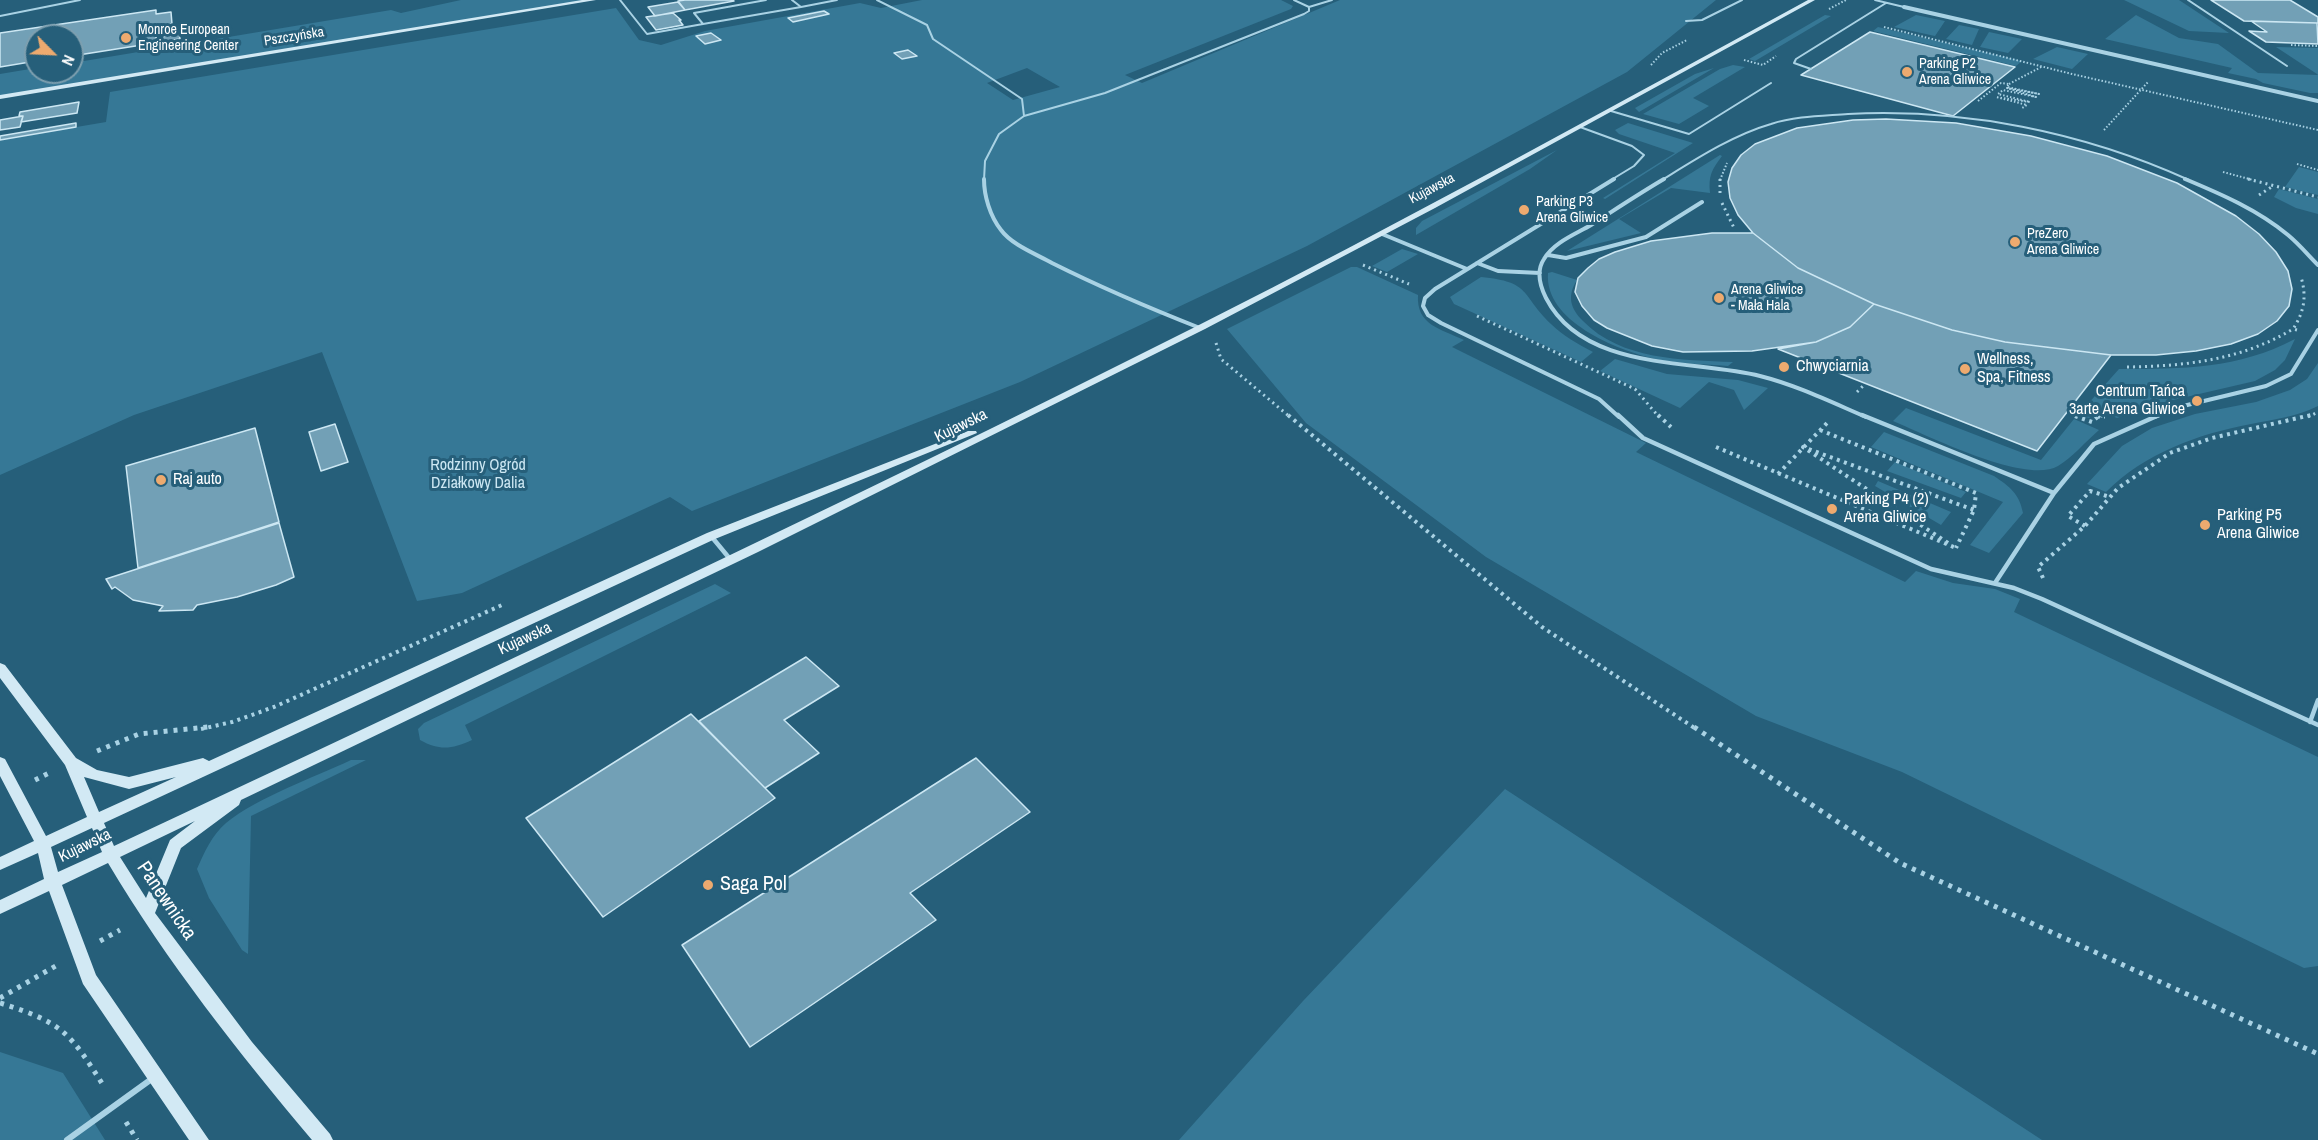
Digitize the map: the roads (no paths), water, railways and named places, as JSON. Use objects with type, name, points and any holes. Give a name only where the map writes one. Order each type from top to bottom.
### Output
[{"type":"street","name":"Pszczyńska","points":[[0,97],[593,0]]},
{"type":"street","name":"Kujawska","points":[[0,907],[541,651],[1200,328],[1580,128],[1812,0]]},
{"type":"street","points":[[1904,7],[2318,101]]},
{"type":"street","name":"Kujawska","points":[[0,864],[711,536],[1062,397]]},
{"type":"street","name":"Panewnicka","points":[[0,668],[71,762],[110,854],[147,914],[246,1048],[324,1140]]},
{"type":"street","points":[[71,762],[93,776],[129,783],[244,753]]},
{"type":"street","points":[[0,763],[43,844],[53,882],[89,979],[200,1140]]},
{"type":"street","points":[[147,914],[175,844],[258,784]]},
{"type":"lane","points":[[0,16],[80,0]]},
{"type":"lane","points":[[620,0],[647,34],[837,0]]},
{"type":"lane","points":[[703,24],[694,13],[766,0]]},
{"type":"lane","points":[[792,0],[801,7]]},
{"type":"lane","points":[[877,0],[927,25],[933,39],[1022,99],[1024,116]]},
{"type":"lane","points":[[1294,0],[1309,8]]},
{"type":"lane","points":[[1200,328],[1116,295],[1029,251],[1002,232],[991,212],[984,190],[986,161],[999,134],[1024,116],[1105,93],[1304,14],[1309,8],[1332,0]]},
{"type":"lane","points":[[1686,21],[1702,21],[1742,0]]},
{"type":"lane","points":[[1875,0],[1904,7]]},
{"type":"lane","points":[[2188,0],[2287,66]]},
{"type":"lane","points":[[1811,69],[1794,63],[1796,59],[1886,3]]},
{"type":"lane","points":[[1611,111],[1689,134],[1771,83]]},
{"type":"lane","points":[[2054,494],[1776,380],[1742,372],[1665,364],[1621,354],[1590,340],[1563,321],[1546,300],[1539,278],[1542,261],[1552,249],[1610,213],[1702,158],[1767,124],[1819,116],[1878,113],[1931,115],[1999,123],[2114,150],[2177,173],[2242,205],[2291,237],[2318,266]]},
{"type":"lane","points":[[1580,128],[1632,146],[1644,155],[1634,166],[1425,297],[1423,306],[1428,315],[1599,399],[1610,406],[1632,431],[1643,438],[1931,569],[1995,583],[2043,599],[2318,725]]},
{"type":"lane","points":[[1548,255],[1566,258],[1646,237],[1702,202]]},
{"type":"lane","points":[[1382,234],[1467,269]]},
{"type":"lane","points":[[1477,263],[1498,271],[1540,273]]},
{"type":"lane","points":[[1995,583],[2054,494],[2094,444],[2179,407],[2227,398],[2266,386],[2291,374],[2318,330]]},
{"type":"lane","points":[[711,536],[730,559]]},
{"type":"lane","points":[[2310,723],[2318,700]]},
{"type":"lane","points":[[67,1140],[155,1077]]},
{"type":"place","name":"Monroe European Engineering Center","points":[[126,38]]},
{"type":"place","name":"Parking P2 Arena Gliwice","points":[[1907,72]]},
{"type":"place","name":"Parking P3 Arena Gliwice","points":[[1524,210]]},
{"type":"place","name":"PreZero Arena Gliwice","points":[[2015,242]]},
{"type":"place","name":"Arena Gliwice - Mała Hala","points":[[1719,298]]},
{"type":"place","name":"Chwyciarnia","points":[[1784,367]]},
{"type":"place","name":"Wellness, Spa, Fitness","points":[[1965,369]]},
{"type":"place","name":"Centrum Tańca 3arte Arena Gliwice","points":[[2197,401]]},
{"type":"place","name":"Raj auto","points":[[161,480]]},
{"type":"place","name":"Parking P4 (2) Arena Gliwice","points":[[1832,509]]},
{"type":"place","name":"Parking P5 Arena Gliwice","points":[[2205,525]]},
{"type":"place","name":"Saga Pol","points":[[708,885]]},
{"type":"park label","name":"Rodzinny Ogród Działkowy Dalia","points":[[478,475]]}]
